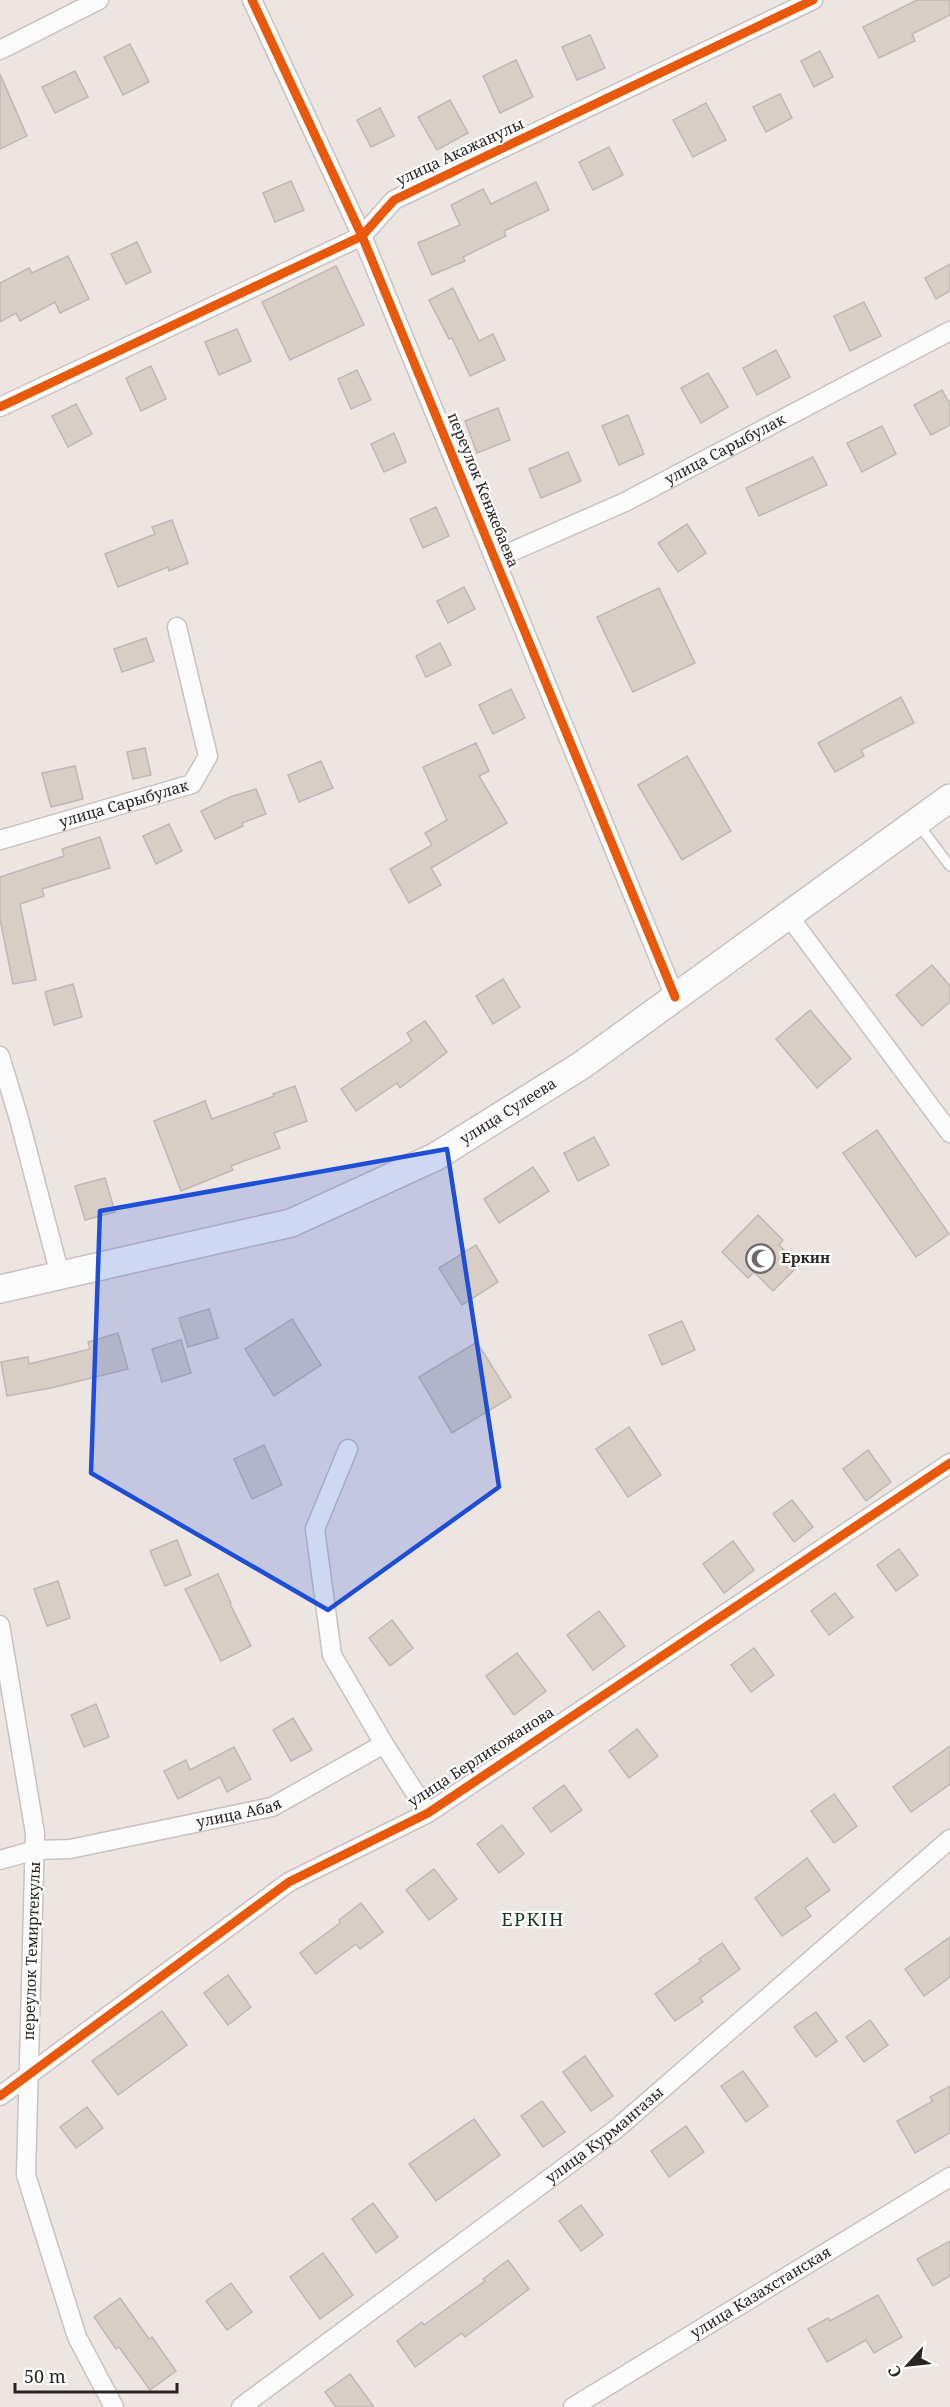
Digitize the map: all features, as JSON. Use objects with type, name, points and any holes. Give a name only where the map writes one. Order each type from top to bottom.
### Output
[{"type":"main road","name":"улица Сулеева","points":[[0,1289],[291,1222],[435,1157],[582,1065],[950,798]]},
{"type":"street","points":[[0,50],[99,0]]},
{"type":"street","name":"переулок Кенжебаева","points":[[252,0],[362,236],[675,997]]},
{"type":"street","name":"улица Акажанулы","points":[[0,407],[362,236],[394,200],[813,0]]},
{"type":"street","name":"улица Сарыбулак","points":[[495,559],[625,502],[950,331]]},
{"type":"street","name":"улица Сарыбулак","points":[[0,840],[192,784],[208,756],[177,627]]},
{"type":"street","points":[[788,915],[950,1133]]},
{"type":"street","points":[[0,1056],[60,1275]]},
{"type":"street","points":[[348,1449],[315,1529],[332,1655],[428,1813]]},
{"type":"street","name":"улица Берликожанова","points":[[0,2096],[289,1882],[428,1813],[950,1463]]},
{"type":"street","name":"переулок Темиртекулы","points":[[0,1626],[35,1833],[26,2175],[77,2337],[114,2407]]},
{"type":"street","name":"улица Абая","points":[[0,1860],[35,1850],[70,1848],[272,1807],[384,1744]]},
{"type":"street","name":"улица Курмангазы","points":[[241,2407],[615,2130],[950,1839]]},
{"type":"street","name":"улица Казахстанская","points":[[573,2407],[950,2176]]},
{"type":"lane","points":[[916,822],[950,866]]},
{"type":"highlighted area","points":[[447,1149],[499,1487],[328,1610],[91,1473],[100,1211]]},
{"type":"building","points":[[917,0],[950,0],[950,15],[912,34],[915,41],[879,58],[863,27]]},
{"type":"building","points":[[590,35],[605,68],[577,80],[562,47]]},
{"type":"building","points":[[130,44],[149,82],[123,95],[104,57]]},
{"type":"building","points":[[820,51],[833,77],[814,87],[801,61]]},
{"type":"building","points":[[516,60],[533,97],[500,113],[483,76]]},
{"type":"building","points":[[75,71],[88,97],[55,113],[42,87]]},
{"type":"building","points":[[0,74],[27,136],[0,149]]},
{"type":"building","points":[[780,94],[792,118],[766,132],[753,107]]},
{"type":"building","points":[[450,100],[468,133],[437,150],[418,117]]},
{"type":"building","points":[[706,103],[726,140],[693,157],[673,120]]},
{"type":"building","points":[[380,108],[394,136],[371,147],[357,120]]},
{"type":"building","points":[[609,147],[623,175],[593,190],[579,162]]},
{"type":"building","points":[[291,181],[304,210],[275,222],[263,193]]},
{"type":"building","points":[[536,182],[549,210],[504,231],[506,236],[463,257],[465,261],[432,275],[418,243],[460,225],[451,205],[483,189],[491,204]]},
{"type":"building","points":[[137,242],[151,272],[126,284],[111,254]]},
{"type":"building","points":[[68,256],[89,299],[60,313],[55,302],[20,321],[16,313],[0,322],[0,283],[29,268],[32,273]]},
{"type":"building","points":[[950,264],[950,291],[936,299],[925,278]]},
{"type":"building","points":[[336,266],[364,325],[290,360],[262,302]]},
{"type":"building","points":[[453,288],[479,341],[493,334],[505,360],[470,376],[452,338],[449,339],[429,300]]},
{"type":"building","points":[[864,302],[881,336],[850,351],[834,316]]},
{"type":"building","points":[[237,329],[251,361],[219,375],[205,342]]},
{"type":"building","points":[[776,350],[790,377],[757,395],[743,368]]},
{"type":"building","points":[[151,366],[166,399],[141,411],[126,378]]},
{"type":"building","points":[[357,370],[371,400],[351,409],[338,379]]},
{"type":"building","points":[[708,373],[728,407],[701,423],[681,388]]},
{"type":"building","points":[[942,390],[950,404],[950,425],[931,435],[914,405]]},
{"type":"building","points":[[76,404],[92,434],[68,447],[52,416]]},
{"type":"building","points":[[498,408],[510,440],[477,453],[465,421]]},
{"type":"building","points":[[628,415],[644,454],[619,465],[602,426]]},
{"type":"building","points":[[882,426],[896,454],[862,472],[847,443]]},
{"type":"building","points":[[394,433],[406,462],[384,472],[371,444]]},
{"type":"building","points":[[568,452],[581,481],[541,498],[529,469]]},
{"type":"building","points":[[813,457],[827,485],[759,516],[746,488]]},
{"type":"building","points":[[436,507],[449,536],[423,548],[410,519]]},
{"type":"building","points":[[172,520],[188,563],[169,571],[168,567],[118,587],[105,554],[155,534],[152,527]]},
{"type":"building","points":[[687,524],[706,553],[678,572],[658,543]]},
{"type":"building","points":[[464,587],[475,609],[448,623],[437,601]]},
{"type":"building","points":[[659,588],[695,663],[633,692],[597,617]]},
{"type":"building","points":[[146,638],[154,661],[122,672],[114,649]]},
{"type":"building","points":[[440,643],[451,665],[426,677],[416,656]]},
{"type":"building","points":[[511,689],[525,718],[493,734],[479,705]]},
{"type":"building","points":[[901,697],[914,723],[861,750],[864,756],[835,772],[818,743]]},
{"type":"building","points":[[476,743],[489,771],[479,776],[507,823],[431,868],[441,885],[409,903],[390,869],[432,845],[425,833],[447,820],[423,767]]},
{"type":"building","points":[[145,748],[151,775],[133,779],[127,752]]},
{"type":"building","points":[[687,756],[731,831],[682,860],[638,785]]},
{"type":"building","points":[[321,761],[333,788],[299,802],[288,775]]},
{"type":"building","points":[[75,766],[83,799],[51,807],[42,773]]},
{"type":"building","points":[[256,789],[266,814],[242,823],[243,826],[215,839],[201,811],[230,797]]},
{"type":"building","points":[[169,824],[182,851],[156,864],[143,836]]},
{"type":"building","points":[[100,837],[110,868],[42,889],[44,896],[20,904],[36,980],[13,984],[0,919],[0,877],[64,856],[62,849]]},
{"type":"building","points":[[932,965],[950,986],[950,1002],[922,1026],[896,995]]},
{"type":"building","points":[[503,979],[520,1007],[493,1024],[476,996]]},
{"type":"building","points":[[73,984],[82,1017],[54,1025],[45,992]]},
{"type":"building","points":[[810,1010],[851,1059],[817,1088],[776,1039]]},
{"type":"building","points":[[425,1021],[447,1052],[400,1088],[397,1083],[356,1111],[341,1089],[412,1041],[407,1033]]},
{"type":"building","points":[[295,1086],[307,1121],[274,1133],[280,1148],[231,1166],[233,1170],[181,1191],[154,1121],[205,1101],[212,1119]]},
{"type":"building","points":[[877,1130],[949,1234],[916,1257],[843,1153]]},
{"type":"building","points":[[594,1137],[609,1165],[578,1181],[564,1153]]},
{"type":"building","points":[[533,1167],[549,1191],[499,1223],[484,1199]]},
{"type":"building","points":[[105,1178],[115,1212],[85,1220],[75,1186]]},
{"type":"building","name":"Еркин","points":[[758,1215],[783,1240],[779,1245],[799,1265],[773,1291],[754,1272],[748,1278],[722,1252]]},
{"type":"building","points":[[476,1245],[498,1282],[462,1305],[439,1268]]},
{"type":"building","points":[[209,1309],[218,1338],[188,1347],[179,1318]]},
{"type":"building","points":[[292,1319],[321,1365],[274,1396],[245,1349]]},
{"type":"building","points":[[682,1321],[695,1350],[662,1365],[649,1335]]},
{"type":"building","points":[[118,1333],[128,1369],[7,1396],[1,1362],[28,1357],[29,1364],[90,1349],[88,1342]]},
{"type":"building","points":[[181,1340],[191,1373],[162,1382],[152,1349]]},
{"type":"building","points":[[477,1342],[511,1397],[452,1433],[419,1377]]},
{"type":"building","points":[[629,1427],[661,1475],[628,1497],[596,1449]]},
{"type":"building","points":[[264,1445],[282,1485],[252,1499],[234,1459]]},
{"type":"building","points":[[868,1450],[891,1482],[866,1501],[843,1469]]},
{"type":"building","points":[[792,1500],[813,1527],[794,1542],[773,1514]]},
{"type":"building","points":[[177,1540],[191,1575],[165,1586],[150,1551]]},
{"type":"building","points":[[733,1541],[754,1570],[724,1593],[703,1564]]},
{"type":"building","points":[[899,1549],[918,1575],[896,1591],[877,1565]]},
{"type":"building","points":[[218,1574],[251,1646],[221,1661],[185,1589]]},
{"type":"building","points":[[58,1581],[70,1618],[47,1626],[34,1589]]},
{"type":"building","points":[[835,1593],[853,1617],[829,1635],[811,1611]]},
{"type":"building","points":[[599,1611],[625,1646],[593,1670],[567,1635]]},
{"type":"building","points":[[392,1620],[413,1648],[390,1666],[369,1638]]},
{"type":"building","points":[[754,1648],[774,1675],[751,1692],[731,1665]]},
{"type":"building","points":[[517,1653],[546,1691],[514,1715],[486,1676]]},
{"type":"building","points":[[96,1704],[109,1737],[84,1747],[71,1715]]},
{"type":"building","points":[[293,1718],[312,1750],[291,1761],[273,1730]]},
{"type":"building","points":[[637,1729],[658,1756],[629,1778],[609,1751]]},
{"type":"building","points":[[950,1746],[950,1784],[911,1812],[893,1787]]},
{"type":"building","points":[[234,1747],[251,1779],[227,1792],[220,1777],[178,1799],[164,1771],[186,1760],[190,1770]]},
{"type":"building","points":[[564,1785],[582,1810],[551,1832],[533,1808]]},
{"type":"building","points":[[834,1794],[857,1826],[834,1843],[811,1811]]},
{"type":"building","points":[[502,1825],[524,1854],[499,1873],[477,1844]]},
{"type":"building","points":[[807,1858],[830,1890],[805,1908],[811,1916],[782,1936],[755,1898]]},
{"type":"building","points":[[434,1869],[457,1899],[429,1920],[406,1890]]},
{"type":"building","points":[[361,1903],[383,1932],[360,1949],[356,1944],[316,1974],[300,1953],[340,1923],[339,1920]]},
{"type":"building","points":[[950,1937],[950,1977],[924,1996],[905,1969]]},
{"type":"building","points":[[722,1943],[740,1969],[700,1998],[703,2002],[675,2021],[655,1994]]},
{"type":"building","points":[[228,1975],[251,2007],[228,2025],[204,1993]]},
{"type":"building","points":[[162,2011],[187,2045],[118,2095],[92,2061]]},
{"type":"building","points":[[816,2012],[837,2041],[816,2057],[794,2027]]},
{"type":"building","points":[[870,2020],[888,2045],[864,2062],[846,2037]]},
{"type":"building","points":[[585,2056],[613,2096],[591,2111],[563,2072]]},
{"type":"building","points":[[743,2071],[768,2106],[746,2122],[721,2086]]},
{"type":"building","points":[[950,2086],[950,2133],[915,2153],[897,2121],[933,2101],[930,2097]]},
{"type":"building","points":[[542,2101],[565,2132],[543,2147],[521,2116]]},
{"type":"building","points":[[87,2107],[103,2128],[76,2148],[60,2127]]},
{"type":"building","points":[[474,2119],[500,2155],[436,2201],[409,2164]]},
{"type":"building","points":[[686,2126],[704,2152],[669,2177],[651,2151]]},
{"type":"building","points":[[373,2203],[398,2237],[376,2253],[352,2219]]},
{"type":"building","points":[[581,2205],[603,2235],[581,2251],[559,2221]]},
{"type":"building","points":[[950,2241],[950,2276],[933,2286],[917,2259]]},
{"type":"building","points":[[323,2253],[353,2295],[320,2319],[290,2277]]},
{"type":"building","points":[[508,2260],[529,2289],[465,2337],[462,2333],[415,2367],[397,2341],[422,2322],[424,2325],[485,2281],[483,2279]]},
{"type":"building","points":[[231,2283],[252,2312],[227,2330],[206,2301]]},
{"type":"building","points":[[878,2295],[902,2337],[874,2353],[866,2340],[827,2362],[808,2329],[828,2318],[830,2321]]},
{"type":"building","points":[[120,2298],[149,2339],[152,2337],[176,2371],[150,2390],[119,2347],[116,2349],[94,2317]]},
{"type":"building","points":[[350,2374],[374,2407],[336,2407],[325,2392]]},
{"type":"cycle path","points":[[252,0],[362,236],[675,997]]},
{"type":"cycle path","points":[[0,407],[362,236],[394,200],[813,0]]},
{"type":"cycle path","points":[[0,2096],[289,1882],[428,1813],[950,1463]]},
{"type":"place","name":"Еркин","points":[[760,1258]]},
{"type":"district","name":"ЕРКІН","points":[[533,1920]]}]
